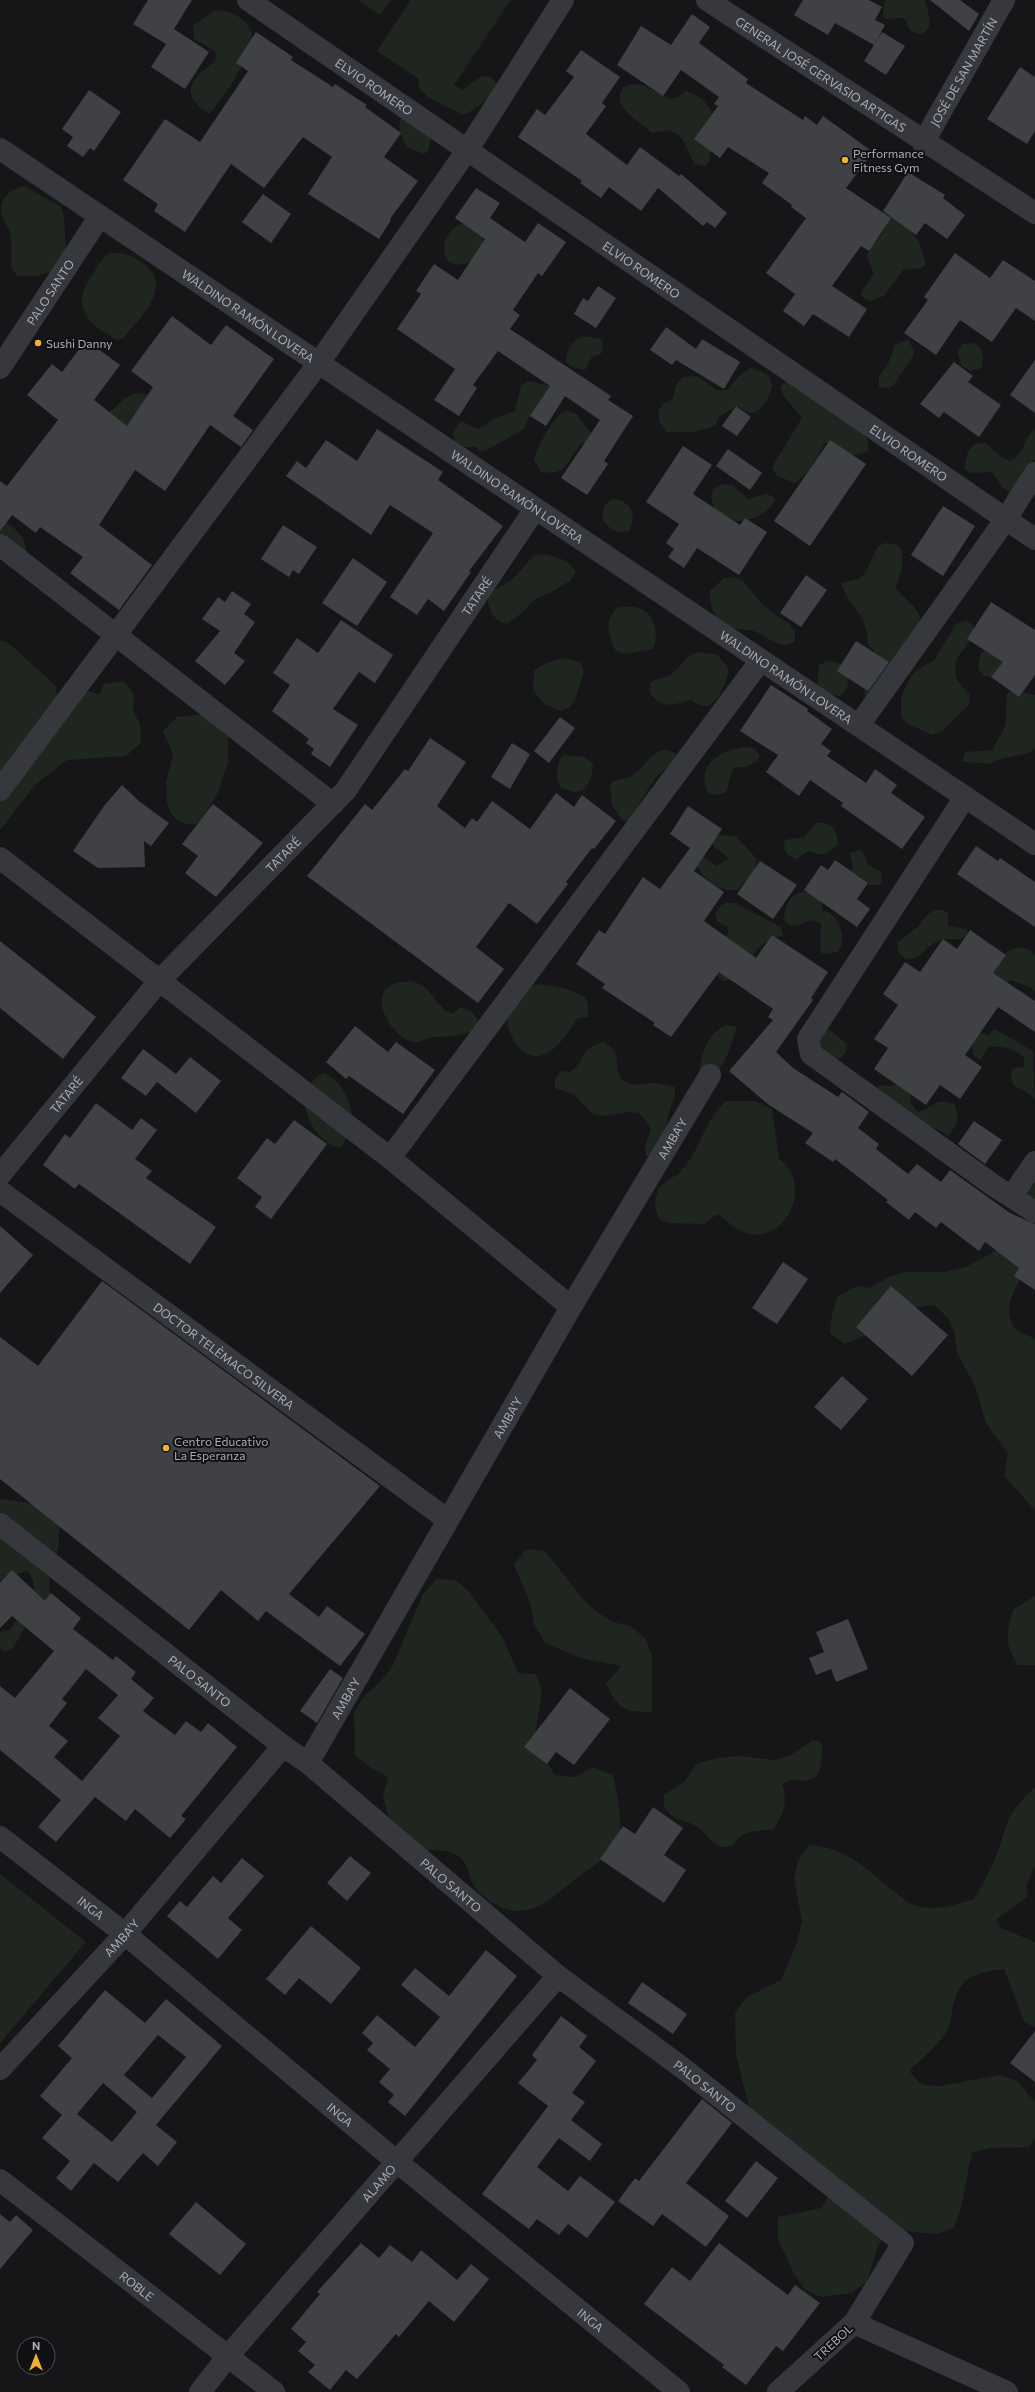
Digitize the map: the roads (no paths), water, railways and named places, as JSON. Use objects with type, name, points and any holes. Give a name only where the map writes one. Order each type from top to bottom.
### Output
[{"type":"street","name":"ELVIO ROMERO","points":[[248,0],[468,149],[1035,539]]},
{"type":"street","points":[[0,790],[318,364],[468,149],[563,0]]},
{"type":"street","name":"JOSÉ DE SAN MARTÍN","points":[[923,143],[1004,0]]},
{"type":"street","name":"GENERAL JOSÉ GERVASIO ARTIGAS","points":[[709,1],[923,143],[1035,213]]},
{"type":"street","name":"WALDINO RAMÓN LOVERA","points":[[0,149],[318,364],[1035,844]]},
{"type":"street","name":"PALO SANTO","points":[[0,368],[100,216]]},
{"type":"street","points":[[859,725],[1006,520],[1035,473]]},
{"type":"street","name":"TATARÉ","points":[[0,1175],[160,980],[346,790],[535,509]]},
{"type":"street","points":[[0,545],[333,804]]},
{"type":"street","points":[[390,1158],[761,660]]},
{"type":"street","points":[[965,797],[808,1039],[811,1054],[1035,1212]]},
{"type":"street","points":[[0,858],[390,1158],[571,1307]]},
{"type":"street","name":"AMBA'Y","points":[[308,1762],[571,1307],[710,1075]]},
{"type":"street","points":[[1012,1196],[1035,1162]]},
{"type":"street","name":"DOCTOR TELÈMACO SILVERA","points":[[0,1191],[448,1520]]},
{"type":"street","name":"PALO SANTO","points":[[0,1524],[283,1746],[308,1762],[558,1976],[684,2069],[903,2244]]},
{"type":"street","name":"AMBA'Y","points":[[0,2069],[125,1934],[283,1746]]},
{"type":"street","name":"INGA","points":[[0,1837],[125,1934],[396,2161],[680,2392]]},
{"type":"street","name":"ALAMO","points":[[200,2392],[228,2356],[558,1976]]},
{"type":"street","name":"ROBLE","points":[[0,2180],[274,2392]]},
{"type":"street","name":"TREBOL","points":[[778,2392],[854,2323],[903,2244]]},
{"type":"street","points":[[854,2323],[1007,2392]]},
{"type":"place","name":"Performance Fitness Gym","points":[[845,160]]},
{"type":"place","name":"Sushi Danny","points":[[38,343]]},
{"type":"place","name":"Centro Educativo La Esperanza","points":[[166,1448]]}]
